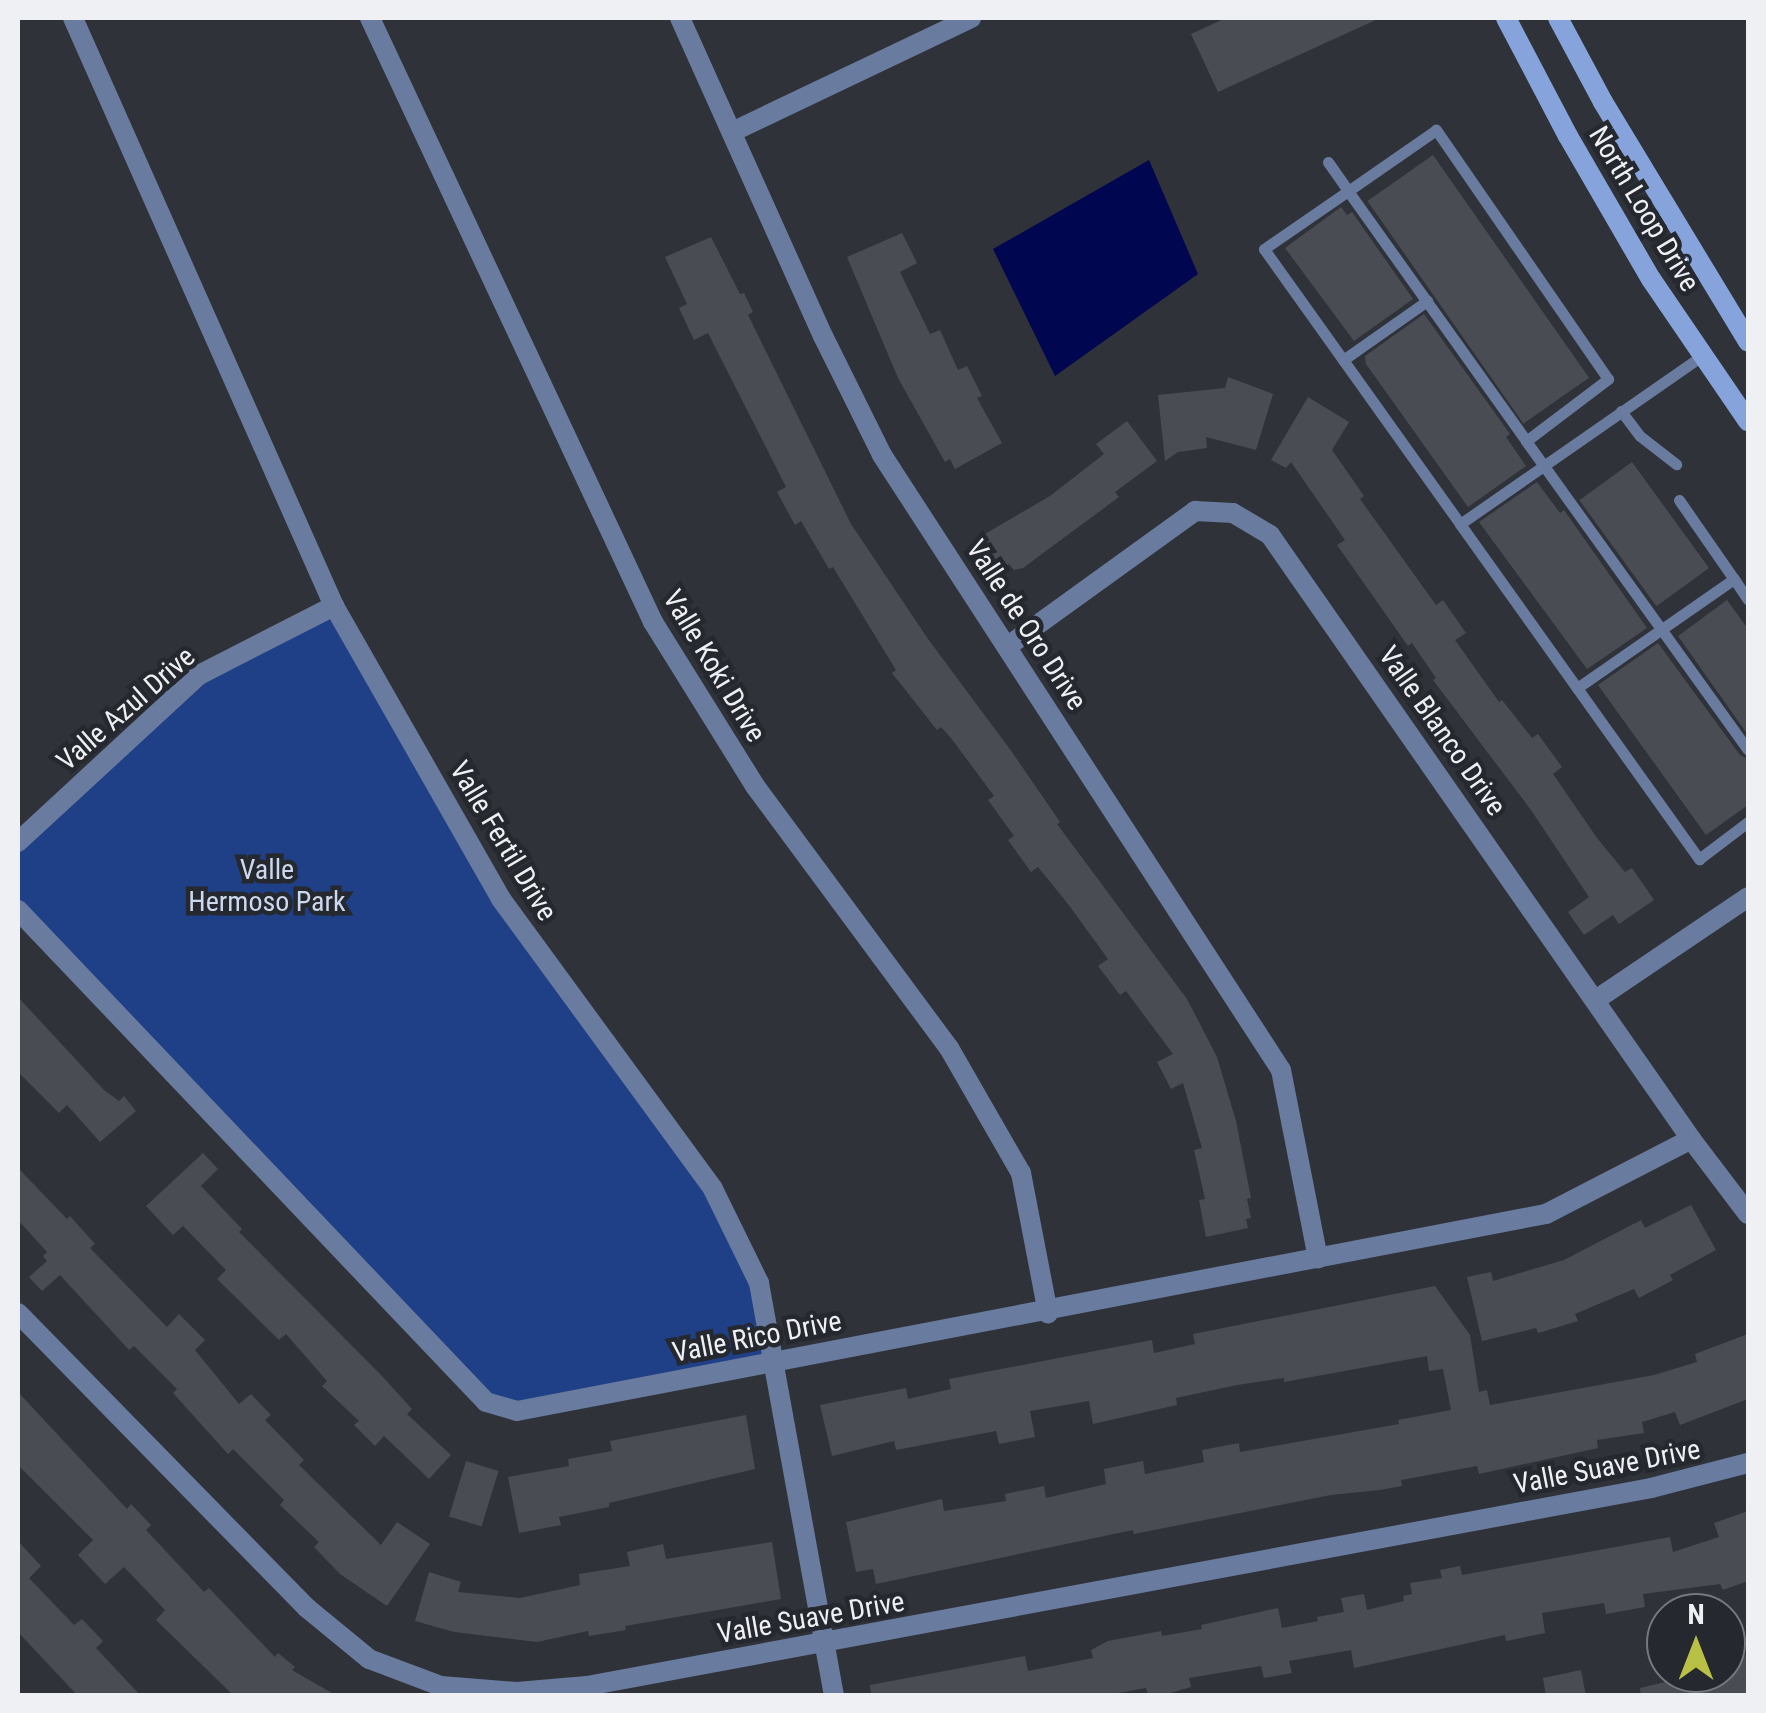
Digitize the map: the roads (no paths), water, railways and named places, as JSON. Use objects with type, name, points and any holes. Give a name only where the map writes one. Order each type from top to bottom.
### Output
[{"type":"main road","name":"North Loop Drive","points":[[1506,18],[1623,232],[1748,421]]},
{"type":"main road","name":"North Loop Drive","points":[[1558,18],[1612,118],[1748,341]]},
{"type":"street","name":"Valle Fertil Drive","points":[[73,18],[334,606],[501,899],[713,1189],[759,1284],[834,1696]]},
{"type":"street","name":"Valle Koki Drive","points":[[370,18],[653,622],[756,786],[949,1048],[1021,1172],[1048,1312]]},
{"type":"street","name":"Valle de Oro Drive","points":[[680,18],[882,455],[1281,1070],[1318,1258]]},
{"type":"street","points":[[732,132],[971,18]]},
{"type":"street","name":"Valle Blanco Drive","points":[[1008,646],[1195,511],[1233,513],[1270,535],[1691,1140],[1748,1214]]},
{"type":"street","name":"Valle Azul Drive","points":[[18,842],[199,675],[334,606]]},
{"type":"street","points":[[1597,1000],[1748,898]]},
{"type":"street","name":"Valle Rico Drive","points":[[18,910],[486,1402],[517,1411],[1546,1214],[1691,1140]]},
{"type":"street","name":"Valle Suave Drive","points":[[18,1313],[307,1608],[369,1659],[440,1686],[517,1692],[587,1686],[1650,1488],[1748,1463]]},
{"type":"lane","points":[[1526,441],[1608,380],[1436,130],[1264,248],[1699,859],[1748,822]]},
{"type":"lane","points":[[1328,162],[1748,750]]},
{"type":"lane","points":[[1343,360],[1427,301]]},
{"type":"lane","points":[[1460,524],[1704,356]]},
{"type":"lane","points":[[1621,410],[1640,436],[1676,464]]},
{"type":"lane","points":[[1679,500],[1748,600]]},
{"type":"lane","points":[[1577,688],[1734,579]]},
{"type":"park label","name":"Valle Hermoso Park","points":[[267,886]]}]
